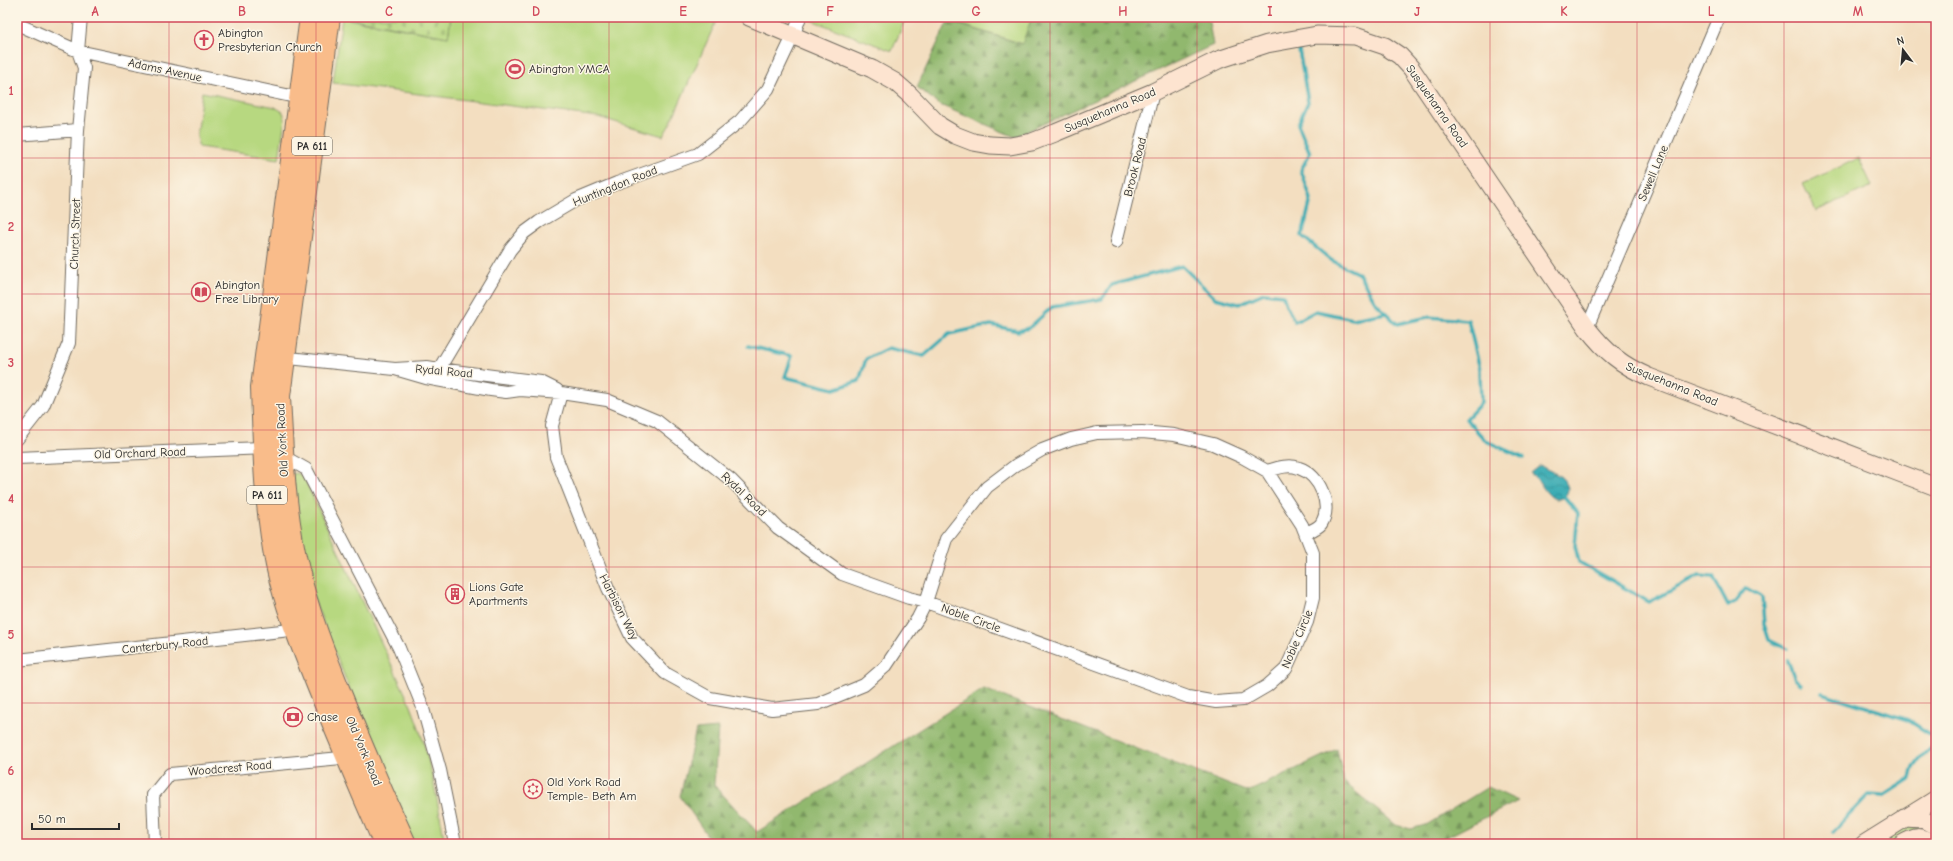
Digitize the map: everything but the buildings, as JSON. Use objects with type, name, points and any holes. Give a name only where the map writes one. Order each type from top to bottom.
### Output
[{"type":"highway","name":"Old York Road","points":[[309,100],[311,17]]},
{"type":"highway","name":"Old York Road","points":[[329,17],[309,100],[275,356],[262,387],[272,452],[268,510],[277,565],[356,757],[384,844]]},
{"type":"highway","name":"Old York Road","points":[[356,757],[406,844]]},
{"type":"main road","name":"Susquehanna Road","points":[[749,17],[794,34],[872,69],[894,82],[910,95],[940,126],[955,136],[973,142],[1010,146],[1032,142],[1153,92],[1218,60],[1267,44],[1317,35],[1356,36],[1385,46],[1400,56],[1422,82],[1587,328],[1605,349],[1618,361],[1631,369],[1936,487]]},
{"type":"main road","points":[[1864,844],[1936,799]]},
{"type":"main road","points":[[1904,818],[1922,819],[1936,826]]},
{"type":"main road","points":[[1902,844],[1918,836],[1923,837],[1932,844]]},
{"type":"street","name":"Church Street","points":[[17,439],[43,406],[69,343],[78,130],[84,68],[78,51],[81,17]]},
{"type":"street","name":"Huntingdon Road","points":[[439,369],[510,250],[524,233],[576,200],[617,182],[698,154],[740,122],[768,89],[794,34],[800,17]]},
{"type":"street","name":"Sewell Lane","points":[[1587,328],[1719,17]]},
{"type":"street","name":"Adams Avenue","points":[[17,24],[78,51],[309,100]]},
{"type":"street","name":"Brook Road","points":[[1116,242],[1153,92]]},
{"type":"street","points":[[17,135],[78,130]]},
{"type":"street","name":"Rydal Road","points":[[275,356],[395,369],[427,367],[541,382],[561,393]]},
{"type":"street","name":"Rydal Road","points":[[395,369],[426,378],[506,392],[520,390],[561,393],[607,400],[657,421],[731,480],[778,528],[842,574],[909,598],[926,602]]},
{"type":"street","points":[[473,387],[476,374]]},
{"type":"street","name":"Harbison Way","points":[[561,393],[552,426],[556,457],[608,588],[632,638],[665,673],[710,698],[772,708],[818,704],[864,685],[886,666],[918,618],[926,602]]},
{"type":"street","name":"Noble Circle","points":[[1142,432],[1174,435],[1213,444],[1242,457],[1266,472],[1284,496],[1306,534],[1313,553],[1313,598],[1307,622],[1286,669],[1268,686],[1243,700],[1216,702],[1188,697],[926,602],[946,538],[987,487],[1016,464],[1042,450],[1097,433],[1142,432]]},
{"type":"street","points":[[272,452],[306,469],[399,648],[422,705],[440,770],[455,844]]},
{"type":"street","name":"Old Orchard Road","points":[[17,458],[272,452]]},
{"type":"street","points":[[1266,472],[1281,466],[1300,468],[1316,480],[1324,496],[1326,514],[1320,525],[1306,534]]},
{"type":"street","name":"Canterbury Road","points":[[17,660],[304,628]]},
{"type":"street","name":"Woodcrest Road","points":[[155,844],[153,795],[170,774],[356,757]]},
{"type":"green space","points":[[343,17],[451,17],[448,37]]},
{"type":"green space","name":"Abington YMCA","points":[[451,17],[718,17],[670,124],[663,136],[598,117],[333,83],[342,18],[448,37]]},
{"type":"green space","points":[[812,17],[906,17],[892,51],[811,20]]},
{"type":"green space","points":[[937,17],[1032,17],[1023,44]]},
{"type":"green space","points":[[1032,17],[1208,17],[1213,45],[1015,137],[940,105],[917,87],[948,21],[1022,44]]},
{"type":"green space","points":[[202,92],[275,107],[283,112],[285,119],[279,159],[199,147],[196,136]]},
{"type":"green space","points":[[1859,158],[1872,186],[1816,211],[1803,184]]},
{"type":"green space","points":[[297,473],[303,476],[411,706],[428,757],[445,844],[411,844],[305,577],[292,474]]},
{"type":"green space","points":[[984,689],[1248,792],[1337,749],[1344,782],[1395,825],[1411,829],[1428,824],[1488,787],[1518,801],[1433,844],[713,844],[680,796],[696,730],[718,728],[714,785],[757,832]]},
{"type":"green space","points":[[1921,824],[1920,828],[1892,844],[1872,844],[1897,828]]},
{"type":"water","points":[[1540,465],[1559,475],[1565,481],[1568,491],[1565,496],[1560,499],[1553,498],[1530,473]]},
{"type":"waterway","points":[[1285,17],[1292,25]]},
{"type":"waterway","points":[[1299,50],[1308,102],[1298,124],[1310,153],[1301,170],[1311,199],[1302,236],[1331,260],[1359,274],[1376,303],[1397,324],[1428,317],[1468,320],[1480,369],[1481,403],[1466,419],[1486,441],[1524,458]]},
{"type":"waterway","points":[[748,346],[792,356],[785,377],[834,389],[859,381],[866,359],[888,348],[924,356],[949,334],[991,325],[1018,331],[1029,328],[1052,307],[1102,299],[1112,285],[1182,266],[1215,298],[1239,304],[1264,293],[1283,295],[1286,305],[1295,322],[1316,311],[1353,319],[1386,313]]},
{"type":"waterway","points":[[1562,494],[1578,513],[1575,546],[1579,562],[1649,602],[1699,576],[1713,577],[1728,606],[1735,602],[1746,588],[1762,597],[1764,624],[1769,640],[1787,649]]},
{"type":"waterway","points":[[1788,661],[1795,679],[1801,684]]},
{"type":"waterway","points":[[1822,693],[1908,720],[1936,738]]},
{"type":"waterway","points":[[1833,832],[1868,795],[1883,796],[1911,778],[1917,762],[1936,743]]},
{"type":"place","name":"Abington Presbyterian Church","points":[[204,40]]},
{"type":"place","name":"Abington YMCA","points":[[515,69]]},
{"type":"place","name":"Abington Free Library","points":[[201,292]]},
{"type":"place","name":"Lions Gate Apartments","points":[[455,594]]},
{"type":"place","name":"Chase","points":[[293,717]]},
{"type":"place","name":"Old York Road Temple- Beth Am","points":[[533,789]]}]
